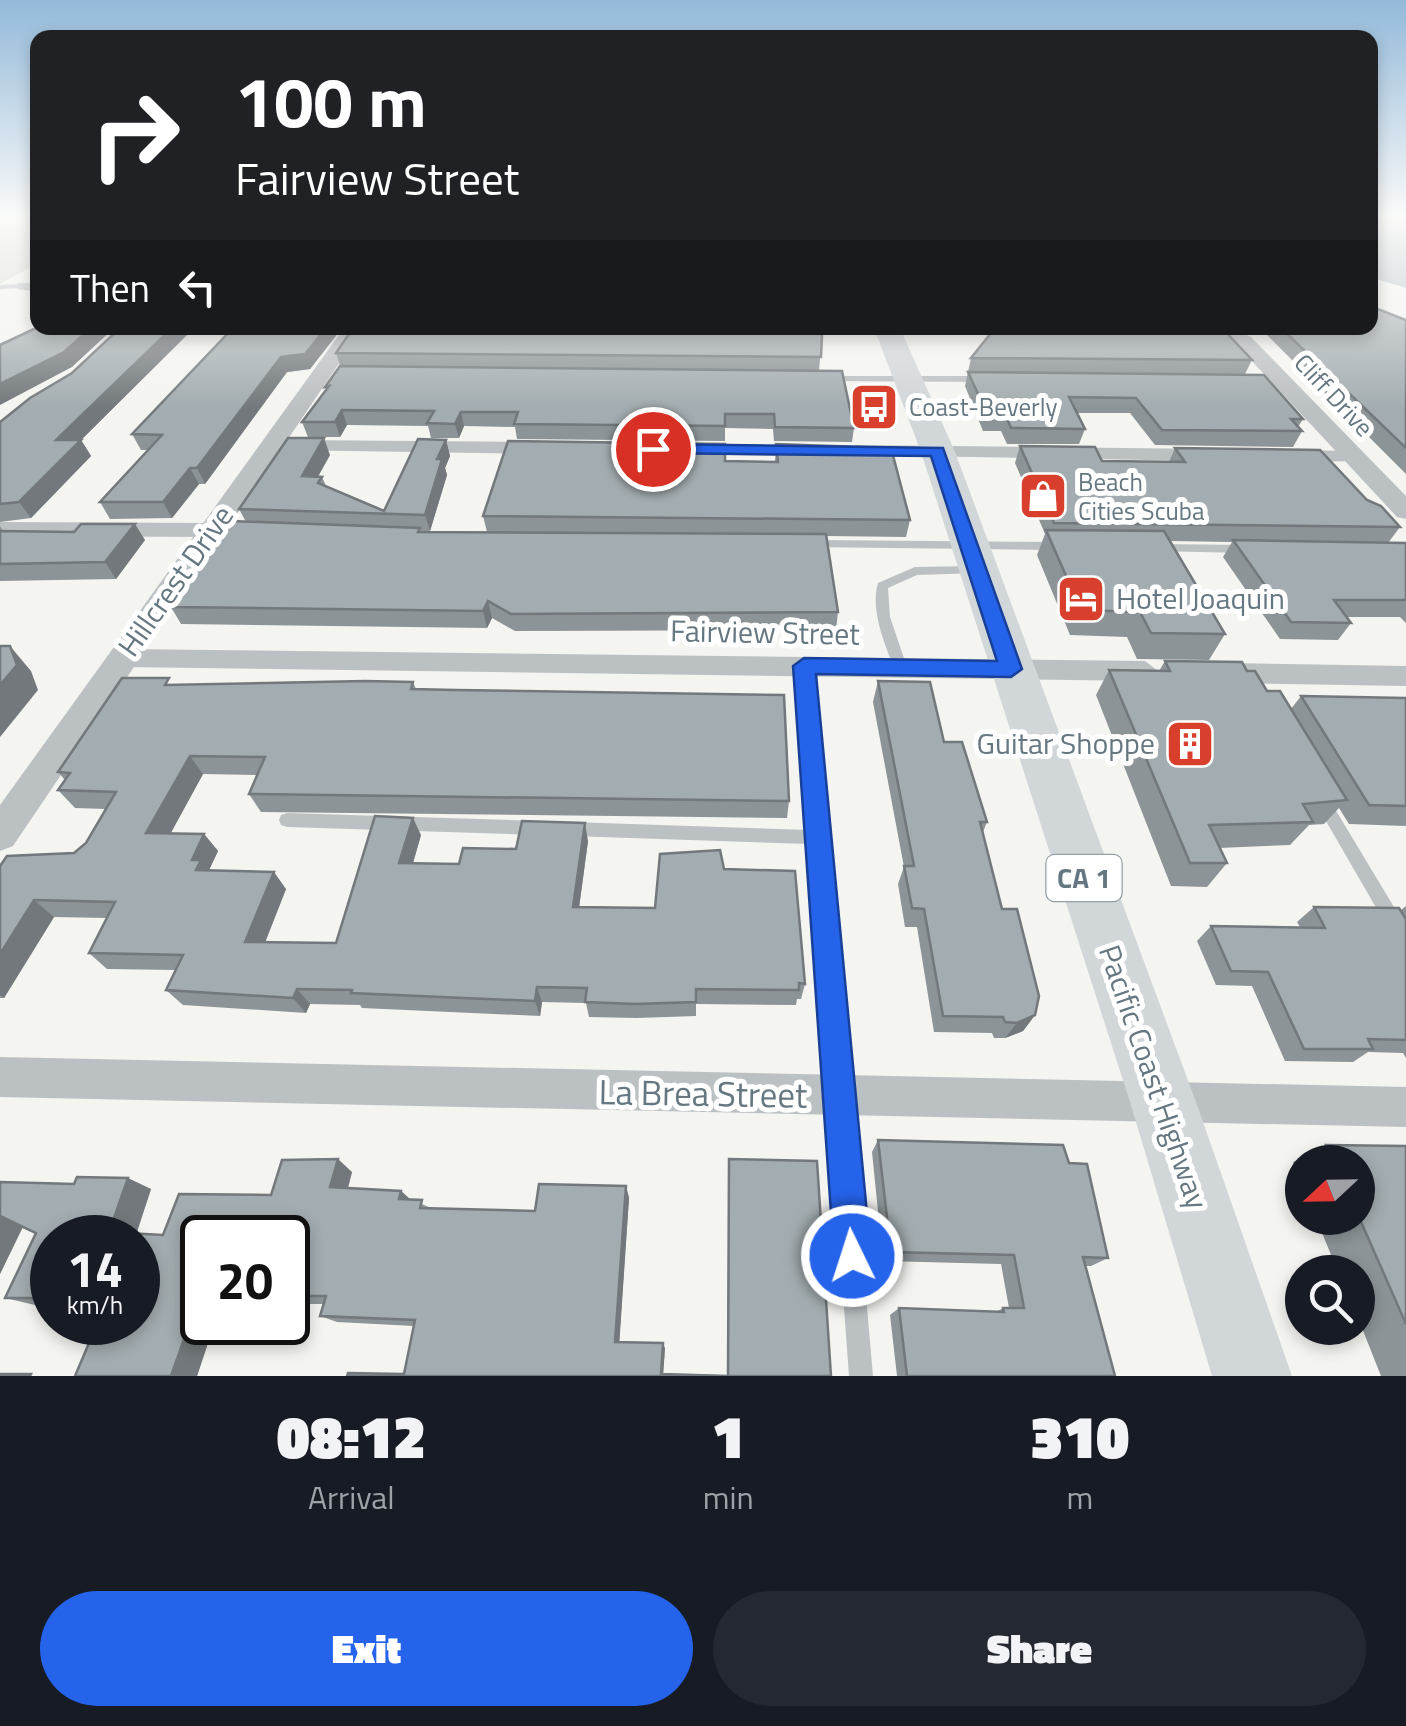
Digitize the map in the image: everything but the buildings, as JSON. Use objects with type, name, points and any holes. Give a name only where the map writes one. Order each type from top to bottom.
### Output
[{"type":"highway","name":"Pacific Coast Highway","points":[[890,335],[938,452],[1163,1102],[1252,1376]]},
{"type":"street","name":"Hillcrest Drive","points":[[0,835],[123,658],[222,532],[271,446],[330,374],[350,335]]},
{"type":"street","name":"Cliff Drive","points":[[1232,335],[1244,340],[1276,383],[1406,511]]},
{"type":"street","points":[[271,446],[566,448]]},
{"type":"street","points":[[665,450],[1236,455]]},
{"type":"street","points":[[1276,456],[1354,456]]},
{"type":"street","points":[[0,528],[222,532]]},
{"type":"street","name":"Fairview Street","points":[[123,658],[1182,672],[1253,682],[1406,676]]},
{"type":"street","name":"La Brea Street","points":[[0,1077],[841,1098],[1406,1107]]},
{"type":"lane","points":[[0,287],[30,287]]},
{"type":"lane","points":[[809,378],[1001,380]]},
{"type":"lane","points":[[794,543],[972,557]]},
{"type":"lane","points":[[900,667],[892,634],[879,611],[882,586],[915,571],[972,557],[1067,546]]},
{"type":"lane","points":[[1147,548],[1266,550]]},
{"type":"lane","points":[[804,666],[861,1376]]},
{"type":"lane","points":[[1316,789],[1406,943]]},
{"type":"lane","points":[[287,820],[820,837]]},
{"type":"shaded area","points":[[1381,280],[1406,280],[1406,288]]},
{"type":"place","name":"Coast-Beverly","points":[[874,407]]},
{"type":"place","name":"Beach Cities Scuba","points":[[1043,496]]},
{"type":"place","name":"Hotel Joaquin","points":[[1081,599]]},
{"type":"place","name":"Guitar Shoppe","points":[[1190,744]]},
{"type":"route","points":[[653,449],[938,452],[1011,669],[804,666],[852,1256]]}]
